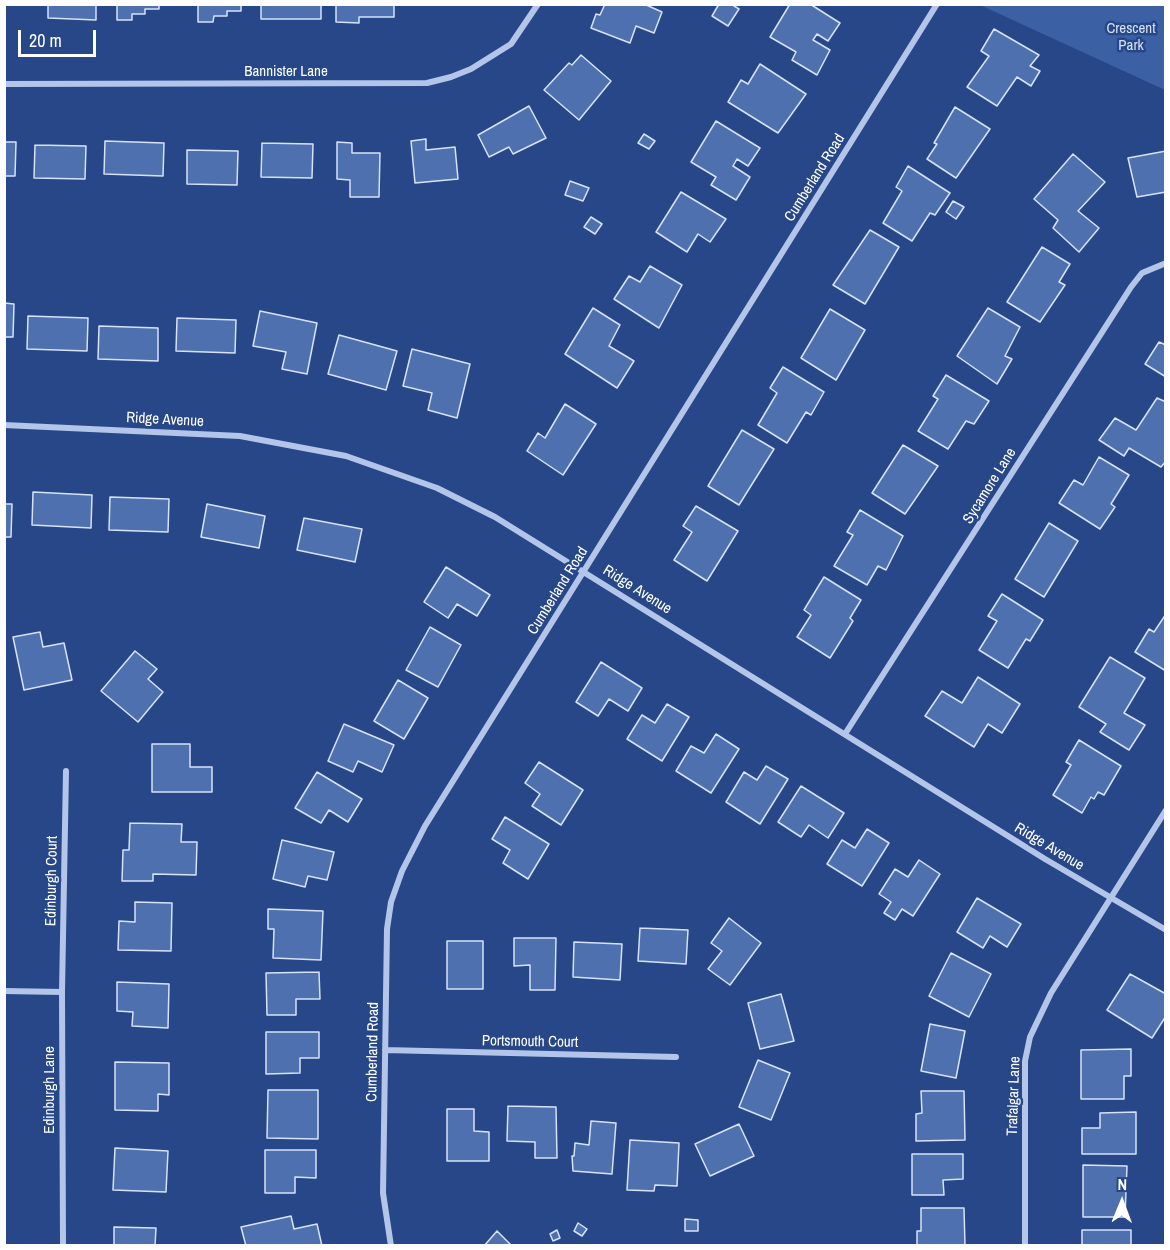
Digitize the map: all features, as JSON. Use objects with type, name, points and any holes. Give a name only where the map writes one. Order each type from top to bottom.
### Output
[{"type":"street","name":"Bannister Lane","points":[[4,84],[427,83],[471,69],[511,44],[538,4]]},
{"type":"street","name":"Cumberland Road","points":[[391,1245],[383,1192],[387,929],[391,902],[402,871],[425,826],[937,4]]},
{"type":"street","name":"Sycamore Lane","points":[[845,734],[1131,287],[1142,273],[1166,263]]},
{"type":"street","name":"Ridge Avenue","points":[[4,425],[240,436],[346,456],[437,488],[495,517],[1110,898],[1166,930]]},
{"type":"street","name":"Edinburgh Court","points":[[62,992],[66,771]]},
{"type":"street","points":[[1110,898],[1166,810]]},
{"type":"street","name":"Trafalgar Lane","points":[[1025,1245],[1025,1061],[1030,1037],[1051,993],[1110,898]]},
{"type":"street","points":[[4,991],[62,992]]},
{"type":"street","name":"Edinburgh Lane","points":[[62,992],[63,1245]]},
{"type":"street","name":"Portsmouth Court","points":[[385,1050],[676,1057]]},
{"type":"green space","name":"Crescent Park","points":[[980,5],[1165,5],[1165,90]]},
{"type":"building","points":[[48,4],[96,4],[96,20],[48,18]]},
{"type":"building","points":[[117,4],[159,4],[159,9],[145,9],[145,14],[132,14],[132,20],[117,20]]},
{"type":"building","points":[[198,4],[241,4],[241,11],[227,11],[227,16],[214,16],[213,22],[198,22]]},
{"type":"building","points":[[261,4],[321,4],[321,19],[261,19]]},
{"type":"building","points":[[336,4],[394,4],[394,17],[359,17],[359,23],[336,22]]},
{"type":"building","points":[[605,4],[644,4],[662,12],[654,33],[636,26],[630,43],[591,28],[596,14],[600,15]]},
{"type":"building","points":[[719,4],[731,4],[739,9],[728,26],[712,16]]},
{"type":"building","points":[[790,4],[810,4],[840,23],[828,41],[817,34],[813,40],[830,50],[817,75],[792,60],[796,52],[770,37]]},
{"type":"building","points":[[994,29],[1039,55],[1030,66],[1040,71],[1031,86],[1017,77],[997,106],[967,87],[989,56],[981,51]]},
{"type":"building","points":[[581,55],[611,81],[579,120],[544,90],[569,63],[572,65]]},
{"type":"building","points":[[760,64],[806,94],[778,133],[728,102],[741,80],[748,84]]},
{"type":"building","points":[[529,106],[546,138],[513,154],[509,147],[489,157],[478,135]]},
{"type":"building","points":[[955,107],[990,129],[956,178],[927,159]]},
{"type":"building","points":[[716,121],[760,148],[748,166],[737,159],[733,166],[750,177],[736,200],[711,185],[716,177],[691,162]]},
{"type":"building","points":[[644,134],[655,141],[649,149],[638,143]]},
{"type":"building","points":[[426,139],[426,150],[455,147],[458,179],[415,183],[411,141]]},
{"type":"building","points":[[105,141],[164,143],[163,176],[104,174]]},
{"type":"building","points":[[4,142],[16,142],[15,176],[4,176]]},
{"type":"building","points":[[337,142],[352,143],[352,153],[380,153],[379,197],[350,197],[350,180],[337,179]]},
{"type":"building","points":[[262,143],[313,144],[312,178],[261,177]]},
{"type":"building","points":[[35,145],[86,146],[85,179],[34,178]]},
{"type":"building","points":[[187,150],[238,151],[237,185],[187,184]]},
{"type":"building","points":[[1166,151],[1166,192],[1137,197],[1128,158]]},
{"type":"building","points":[[1073,154],[1105,182],[1078,211],[1099,228],[1079,252],[1053,228],[1058,220],[1034,199]]},
{"type":"building","points":[[908,166],[950,193],[935,215],[930,213],[912,241],[883,223],[902,191],[896,187]]},
{"type":"building","points":[[570,181],[589,188],[583,201],[565,195]]},
{"type":"building","points":[[681,192],[726,219],[710,242],[698,234],[687,252],[656,232]]},
{"type":"building","points":[[953,201],[964,207],[956,219],[946,212]]},
{"type":"building","points":[[591,217],[602,224],[595,234],[584,227]]},
{"type":"building","points":[[870,230],[899,247],[865,304],[833,285]]},
{"type":"building","points":[[1042,247],[1070,264],[1059,282],[1065,285],[1040,322],[1007,302]]},
{"type":"building","points":[[650,266],[682,285],[659,328],[614,299],[629,276],[640,282]]},
{"type":"building","points":[[4,303],[14,304],[13,337],[4,337]]},
{"type":"building","points":[[593,308],[620,325],[609,346],[634,361],[617,388],[565,354]]},
{"type":"building","points":[[988,308],[1020,327],[1005,356],[1012,359],[997,384],[957,356]]},
{"type":"building","points":[[830,309],[865,330],[836,380],[801,358]]},
{"type":"building","points":[[260,311],[317,323],[307,374],[282,369],[286,352],[253,346]]},
{"type":"building","points":[[28,316],[88,318],[87,351],[27,349]]},
{"type":"building","points":[[177,318],[236,320],[235,353],[176,351]]},
{"type":"building","points":[[99,326],[158,328],[158,361],[98,359]]},
{"type":"building","points":[[339,335],[397,351],[386,390],[328,374]]},
{"type":"building","points":[[1159,342],[1166,345],[1166,377],[1145,364]]},
{"type":"building","points":[[412,349],[470,364],[457,418],[428,410],[432,393],[403,386]]},
{"type":"building","points":[[783,367],[824,392],[811,415],[806,412],[787,443],[758,425],[777,393],[770,388]]},
{"type":"building","points":[[946,375],[989,401],[974,424],[966,421],[948,449],[918,431],[938,399],[933,396]]},
{"type":"building","points":[[1157,398],[1166,402],[1166,461],[1161,467],[1129,448],[1124,456],[1099,440],[1115,418],[1136,430]]},
{"type":"building","points":[[565,404],[596,424],[563,475],[527,451],[538,433],[545,438]]},
{"type":"building","points":[[742,430],[774,449],[739,505],[708,486]]},
{"type":"building","points":[[903,445],[938,466],[905,514],[872,493]]},
{"type":"building","points":[[1099,457],[1129,475],[1111,504],[1115,507],[1100,529],[1059,503],[1074,480],[1083,485]]},
{"type":"building","points":[[33,492],[92,495],[91,528],[32,525]]},
{"type":"building","points":[[110,497],[169,499],[168,532],[109,530]]},
{"type":"building","points":[[4,504],[12,504],[11,537],[4,537]]},
{"type":"building","points":[[207,504],[265,516],[259,548],[201,537]]},
{"type":"building","points":[[696,506],[738,531],[707,581],[674,560],[692,532],[683,526]]},
{"type":"building","points":[[860,510],[903,536],[886,570],[878,566],[867,585],[834,566],[853,535],[847,532]]},
{"type":"building","points":[[304,518],[362,529],[355,562],[297,550]]},
{"type":"building","points":[[1049,523],[1078,541],[1044,597],[1015,579]]},
{"type":"building","points":[[446,567],[490,595],[477,616],[457,604],[448,618],[424,602]]},
{"type":"building","points":[[824,577],[861,600],[850,618],[853,621],[830,658],[797,637],[811,615],[804,610]]},
{"type":"building","points":[[1002,594],[1043,620],[1030,641],[1026,639],[1008,668],[979,650],[997,621],[988,616]]},
{"type":"building","points":[[1166,614],[1166,671],[1135,652],[1149,629],[1154,632]]},
{"type":"building","points":[[430,627],[461,645],[438,687],[406,670]]},
{"type":"building","points":[[40,632],[43,647],[64,643],[72,680],[24,690],[13,637]]},
{"type":"building","points":[[135,651],[157,669],[148,679],[163,692],[138,722],[101,691]]},
{"type":"building","points":[[1110,657],[1145,678],[1124,713],[1145,725],[1129,750],[1100,732],[1106,724],[1079,707]]},
{"type":"building","points":[[601,662],[642,688],[628,711],[609,699],[598,716],[576,702]]},
{"type":"building","points":[[978,677],[1020,704],[1002,733],[988,724],[974,747],[925,716],[942,691],[962,703]]},
{"type":"building","points":[[398,680],[428,698],[404,739],[374,721]]},
{"type":"building","points":[[667,704],[689,717],[662,761],[627,739],[642,715],[655,723]]},
{"type":"building","points":[[344,724],[394,745],[382,772],[358,761],[353,772],[328,761]]},
{"type":"building","points":[[716,734],[739,749],[711,793],[676,771],[691,746],[704,753]]},
{"type":"building","points":[[1079,740],[1121,766],[1104,795],[1098,792],[1094,799],[1091,797],[1082,813],[1053,795],[1071,765],[1066,762]]},
{"type":"building","points":[[152,744],[190,744],[190,767],[212,767],[212,792],[152,792]]},
{"type":"building","points":[[539,762],[583,790],[561,825],[532,806],[540,794],[525,783]]},
{"type":"building","points":[[766,766],[788,779],[760,824],[726,802],[744,772],[757,780]]},
{"type":"building","points":[[317,772],[362,799],[348,822],[329,810],[321,823],[295,808]]},
{"type":"building","points":[[801,786],[844,813],[828,838],[809,825],[801,837],[778,822]]},
{"type":"building","points":[[505,817],[549,844],[528,879],[503,863],[510,850],[492,839]]},
{"type":"building","points":[[130,823],[182,824],[181,842],[197,842],[196,875],[153,874],[153,881],[122,881],[123,850],[129,850]]},
{"type":"building","points":[[867,829],[889,843],[862,886],[827,864],[842,840],[855,848]]},
{"type":"building","points":[[282,840],[334,852],[327,880],[308,876],[305,887],[273,879]]},
{"type":"building","points":[[919,860],[940,874],[913,916],[902,909],[895,920],[884,913],[891,902],[879,894],[895,869],[908,877]]},
{"type":"building","points":[[977,898],[1021,924],[1007,947],[990,936],[983,948],[957,932]]},
{"type":"building","points":[[135,902],[172,903],[171,951],[118,950],[119,921],[135,922]]},
{"type":"building","points":[[268,909],[323,911],[321,960],[273,958],[274,929],[268,929]]},
{"type":"building","points":[[729,918],[761,943],[730,985],[708,969],[722,951],[711,943]]},
{"type":"building","points":[[640,928],[688,930],[686,964],[638,961]]},
{"type":"building","points":[[514,938],[556,938],[555,990],[530,990],[530,965],[514,966]]},
{"type":"building","points":[[447,941],[483,941],[483,989],[447,989]]},
{"type":"building","points":[[574,942],[622,944],[620,980],[573,977]]},
{"type":"building","points":[[951,953],[991,974],[969,1017],[929,996]]},
{"type":"building","points":[[319,972],[320,999],[296,999],[296,1015],[267,1015],[266,973]]},
{"type":"building","points":[[1130,974],[1166,994],[1166,1016],[1152,1038],[1107,1010]]},
{"type":"building","points":[[117,982],[169,984],[168,1028],[132,1026],[133,1012],[117,1011]]},
{"type":"building","points":[[781,994],[794,1041],[760,1049],[748,1003]]},
{"type":"building","points":[[930,1024],[965,1031],[956,1078],[921,1071]]},
{"type":"building","points":[[266,1032],[319,1032],[319,1058],[300,1058],[300,1073],[266,1074]]},
{"type":"building","points":[[1131,1049],[1131,1076],[1124,1076],[1124,1099],[1081,1099],[1081,1050]]},
{"type":"building","points":[[758,1060],[790,1073],[771,1120],[739,1107]]},
{"type":"building","points":[[115,1062],[169,1063],[169,1095],[158,1094],[158,1111],[115,1110]]},
{"type":"building","points":[[268,1090],[318,1090],[318,1139],[267,1138]]},
{"type":"building","points":[[921,1091],[964,1091],[965,1140],[916,1141],[916,1114],[922,1113]]},
{"type":"building","points":[[508,1106],[556,1107],[557,1158],[535,1158],[535,1142],[507,1141]]},
{"type":"building","points":[[447,1109],[474,1109],[474,1131],[489,1132],[489,1161],[447,1161]]},
{"type":"building","points":[[1136,1112],[1136,1154],[1082,1154],[1082,1128],[1100,1128],[1100,1113]]},
{"type":"building","points":[[591,1121],[616,1123],[612,1174],[573,1171],[572,1156],[574,1156],[575,1143],[589,1145]]},
{"type":"building","points":[[739,1124],[754,1156],[710,1176],[695,1144]]},
{"type":"building","points":[[630,1140],[679,1143],[677,1186],[655,1185],[654,1191],[627,1190]]},
{"type":"building","points":[[115,1148],[168,1151],[166,1192],[113,1190]]},
{"type":"building","points":[[265,1150],[316,1150],[316,1178],[295,1177],[295,1193],[265,1193]]},
{"type":"building","points":[[912,1154],[963,1154],[963,1179],[943,1180],[944,1195],[912,1195]]},
{"type":"building","points":[[1083,1165],[1127,1166],[1125,1217],[1083,1217]]},
{"type":"building","points":[[921,1208],[964,1208],[965,1246],[917,1246],[917,1231],[921,1231]]},
{"type":"building","points":[[291,1216],[294,1229],[317,1224],[322,1246],[246,1246],[241,1227]]},
{"type":"building","points":[[685,1219],[698,1220],[698,1231],[685,1231]]},
{"type":"building","points":[[578,1223],[587,1229],[582,1236],[574,1231]]},
{"type":"building","points":[[114,1227],[156,1228],[155,1246],[114,1246]]},
{"type":"building","points":[[557,1230],[560,1238],[553,1241],[550,1234]]},
{"type":"building","points":[[1082,1230],[1131,1230],[1131,1246],[1082,1246]]},
{"type":"building","points":[[497,1231],[512,1246],[484,1246]]}]
